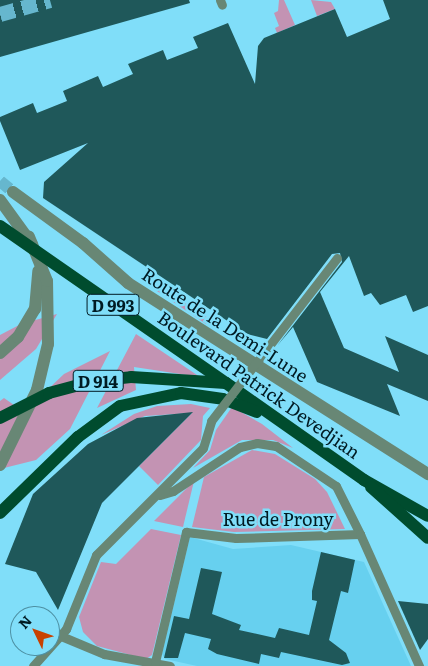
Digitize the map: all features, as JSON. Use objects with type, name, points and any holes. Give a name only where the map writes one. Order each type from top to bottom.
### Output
[{"type":"main road","name":"Boulevard Patrick Devedjian","points":[[0,226],[364,480],[428,516]]},
{"type":"main road","name":"D 914","points":[[0,418],[49,393],[114,378],[226,383]]},
{"type":"main road","points":[[0,513],[78,437],[120,406],[181,393],[240,405],[284,423]]},
{"type":"main road","points":[[364,480],[428,538]]},
{"type":"street","name":"Route de la Demi-Lune","points":[[13,192],[83,243],[128,283],[428,474]]},
{"type":"street","points":[[0,200],[29,237],[43,278],[50,323],[43,369],[26,416],[0,465]]},
{"type":"street","points":[[33,666],[61,636],[96,555],[160,495],[204,448],[211,421],[336,258]]},
{"type":"street","points":[[0,353],[18,337],[32,314],[43,278]]},
{"type":"street","points":[[160,495],[173,491],[240,447],[257,443],[276,446],[336,486],[360,534],[419,666]]},
{"type":"street","name":"Rue de Prony","points":[[155,662],[186,532],[236,538],[360,534]]},
{"type":"street","points":[[61,636],[104,654],[170,666]]},
{"type":"shaded area","points":[[279,0],[284,0],[295,25],[277,33],[275,28],[279,26],[274,13],[278,11]]},
{"type":"shaded area","points":[[311,0],[331,2],[335,9],[317,16]]},
{"type":"shaded area","points":[[150,279],[210,319],[206,324],[147,284]]},
{"type":"shaded area","points":[[57,314],[36,349],[0,380],[0,335],[21,324]]},
{"type":"shaded area","points":[[136,334],[200,377],[134,367],[136,390],[97,408]]},
{"type":"shaded area","points":[[110,351],[70,429],[36,460],[0,469],[0,401],[4,398],[24,412],[64,374]]},
{"type":"shaded area","points":[[191,404],[210,408],[203,416],[201,440],[158,485],[139,466],[192,413],[145,416],[101,435],[134,414],[157,406]]},
{"type":"shaded area","points":[[232,407],[262,424],[293,448],[273,440],[242,440],[193,468],[210,450],[216,430]]},
{"type":"shaded area","points":[[252,450],[275,454],[315,479],[327,492],[345,529],[234,532],[192,527],[204,477]]},
{"type":"shaded area","points":[[194,481],[183,527],[154,521]]},
{"type":"shaded area","points":[[151,529],[181,535],[152,655],[146,659],[97,646],[83,632],[79,617],[101,562],[116,564]]},
{"type":"shaded area","points":[[190,537],[233,549],[291,545],[364,562],[411,666],[197,666],[165,659],[162,654]]},
{"type":"building","points":[[0,0],[189,0],[190,3],[0,57]]},
{"type":"building","points":[[383,0],[428,0],[428,306],[413,312],[406,295],[380,305],[371,293],[364,296],[349,256],[320,292],[344,348],[399,372],[385,336],[428,355],[428,401],[387,384],[400,416],[317,382],[293,327],[277,346],[342,262],[340,253],[332,254],[267,339],[247,334],[43,198],[44,182],[88,143],[20,170],[0,121],[0,117],[33,103],[37,113],[67,101],[63,91],[98,76],[103,87],[133,74],[128,64],[163,50],[167,60],[198,48],[193,37],[228,23],[255,84],[258,46],[264,38],[335,9],[347,37],[390,19]]},
{"type":"building","points":[[193,412],[102,503],[60,606],[56,606],[36,572],[5,564],[33,494],[88,444],[137,418]]},
{"type":"building","points":[[321,552],[355,560],[348,593],[341,591],[329,640],[346,653],[350,663],[342,665],[281,652],[279,658],[261,654],[259,664],[217,654],[208,649],[211,639],[185,633],[178,658],[164,658],[174,616],[189,619],[201,568],[222,572],[212,614],[241,625],[239,630],[275,638],[279,628],[309,635],[317,601],[312,600],[312,591]]},
{"type":"building","points":[[398,601],[428,604],[428,639],[420,650]]},
{"type":"tunnel","points":[[0,14],[50,0]]},
{"type":"tunnel","points":[[0,181],[13,192]]}]
